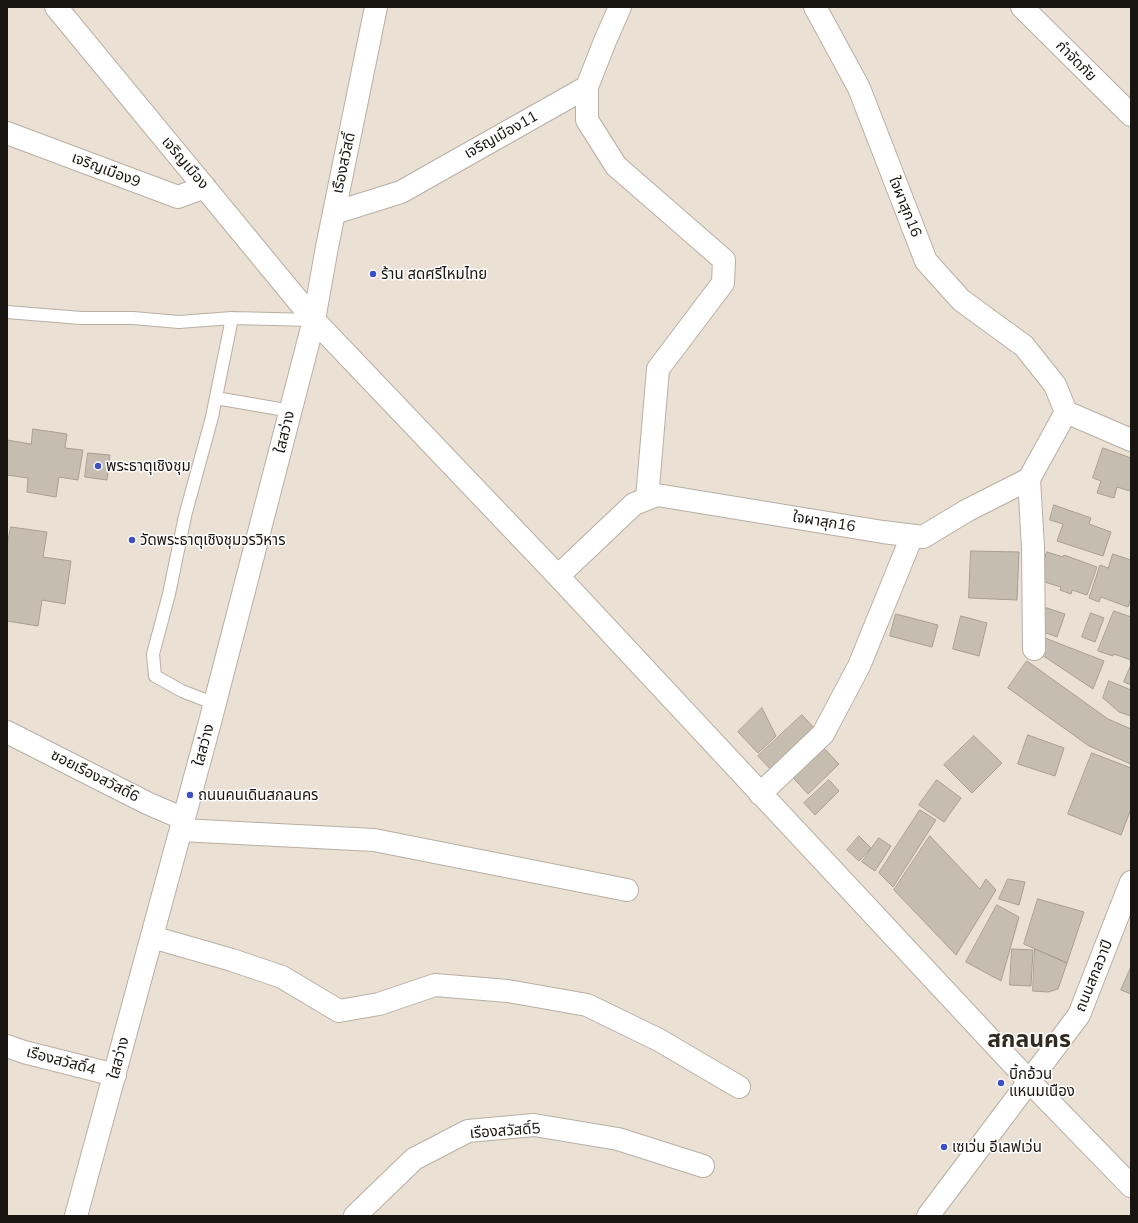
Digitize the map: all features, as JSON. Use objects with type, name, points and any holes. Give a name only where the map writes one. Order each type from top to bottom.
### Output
[{"type":"street","name":"เจริญเมือง","points":[[56,7],[314,320],[558,576],[1029,1081],[1131,1186]]},
{"type":"street","name":"เรืองสวัสดิ์","points":[[314,320],[376,7]]},
{"type":"street","points":[[620,7],[587,87],[587,120],[616,166],[724,260],[723,284],[658,369],[647,499]]},
{"type":"street","name":"ใจผาสุก16","points":[[815,7],[860,88],[926,262],[961,300],[1024,346],[1055,385],[1066,412]]},
{"type":"street","name":"กำจัดภัย","points":[[1022,7],[1131,115]]},
{"type":"street","name":"เจริญเมือง11","points":[[334,213],[401,192],[587,87]]},
{"type":"street","name":"เจริญเมือง9","points":[[7,132],[178,197],[205,187]]},
{"type":"street","name":"ใสสว่าง","points":[[76,1216],[215,704],[314,320]]},
{"type":"street","points":[[1034,649],[1033,548],[1029,479],[1066,412],[1131,440]]},
{"type":"street","name":"ใจผาสุก16","points":[[558,576],[634,504],[657,495],[923,537],[966,511],[1029,479]]},
{"type":"street","points":[[760,794],[823,734],[859,666],[912,536]]},
{"type":"street","name":"ซอยเรืองสวัสดิ์6","points":[[7,732],[147,803],[182,825]]},
{"type":"street","points":[[182,825],[374,840],[627,890]]},
{"type":"street","name":"ถนนสกลวาปี","points":[[928,1216],[1079,1015],[1131,884]]},
{"type":"street","points":[[152,937],[232,960],[282,977],[339,1011],[379,1004],[435,985],[508,991],[587,1005],[659,1040],[739,1087]]},
{"type":"street","name":"เรืองสวัสดิ์4","points":[[7,1046],[24,1052],[115,1074]]},
{"type":"street","name":"เรืองสวัสดิ์5","points":[[355,1216],[414,1159],[468,1131],[534,1125],[618,1139],[704,1166]]},
{"type":"lane","points":[[7,312],[81,318],[133,318],[179,322],[232,318],[314,320]]},
{"type":"lane","points":[[215,704],[182,691],[155,676],[153,654],[169,594],[185,516],[212,417],[232,318]]},
{"type":"lane","points":[[216,398],[291,411]]},
{"type":"building","points":[[33,429],[67,434],[65,448],[83,450],[78,480],[59,477],[56,497],[27,492],[28,478],[7,475],[7,440],[31,444]]},
{"type":"building","points":[[1103,448],[1131,458],[1130,491],[1117,487],[1114,498],[1097,493],[1101,481],[1093,478]]},
{"type":"building","name":"พระธาตุเชิงชุม","points":[[88,453],[110,455],[107,480],[85,477]]},
{"type":"building","points":[[1054,505],[1091,518],[1089,524],[1111,532],[1103,556],[1057,541],[1063,524],[1050,520]]},
{"type":"building","points":[[11,527],[47,532],[43,557],[71,561],[65,604],[42,600],[38,626],[7,621],[7,546]]},
{"type":"building","points":[[971,551],[1019,552],[1017,600],[969,598]]},
{"type":"building","points":[[1047,552],[1063,557],[1064,555],[1097,567],[1087,595],[1072,590],[1071,594],[1060,590],[1061,587],[1038,580]]},
{"type":"building","points":[[1113,554],[1131,560],[1131,599],[1128,607],[1101,597],[1099,602],[1089,598],[1100,565],[1108,568]]},
{"type":"building","points":[[1035,604],[1065,614],[1057,637],[1035,629]]},
{"type":"building","points":[[1114,611],[1131,617],[1131,660],[1114,654],[1113,656],[1098,651]]},
{"type":"building","points":[[1091,613],[1104,618],[1095,642],[1082,637]]},
{"type":"building","points":[[896,614],[938,625],[932,647],[890,636]]},
{"type":"building","points":[[961,616],[987,623],[979,656],[953,649]]},
{"type":"building","points":[[1045,638],[1104,661],[1093,689],[1039,653]]},
{"type":"building","points":[[1027,661],[1108,719],[1131,729],[1131,764],[1089,746],[1008,688]]},
{"type":"building","points":[[1131,665],[1131,685],[1124,682]]},
{"type":"building","points":[[1109,681],[1131,690],[1131,716],[1119,712],[1103,698]]},
{"type":"building","points":[[762,708],[776,736],[758,753],[738,732]]},
{"type":"building","points":[[802,715],[818,732],[774,773],[758,756]]},
{"type":"building","points":[[1028,735],[1064,748],[1055,776],[1018,764]]},
{"type":"building","points":[[974,736],[1002,763],[972,793],[944,765]]},
{"type":"building","points":[[819,743],[839,764],[808,794],[788,772]]},
{"type":"building","points":[[1092,753],[1131,768],[1131,809],[1121,835],[1068,814]]},
{"type":"building","points":[[829,780],[839,791],[815,815],[804,803]]},
{"type":"building","points":[[937,780],[961,798],[944,822],[919,805]]},
{"type":"building","points":[[920,810],[936,820],[893,887],[879,873]]},
{"type":"building","points":[[859,836],[871,848],[859,861],[847,850]]},
{"type":"building","points":[[930,836],[980,889],[986,879],[996,890],[956,955],[894,890]]},
{"type":"building","points":[[879,838],[891,846],[875,871],[862,862]]},
{"type":"building","points":[[1008,879],[1025,882],[1019,905],[999,899]]},
{"type":"building","points":[[1038,899],[1084,912],[1067,963],[1024,944]]},
{"type":"building","points":[[997,905],[1019,917],[1001,981],[966,962]]},
{"type":"building","points":[[1012,949],[1033,950],[1031,986],[1010,985]]},
{"type":"building","points":[[1035,949],[1067,963],[1058,989],[1048,992],[1033,991]]},
{"type":"building","points":[[1131,967],[1131,994],[1121,990]]},
{"type":"place","name":"ร้าน สดศรีไหมไทย","points":[[373,274]]},
{"type":"place","name":"พระธาตุเชิงชุม","points":[[98,466]]},
{"type":"place","name":"วัดพระธาตุเชิงชุมวรวิหาร","points":[[132,540]]},
{"type":"place","name":"ถนนคนเดินสกลนคร","points":[[190,795]]},
{"type":"place","name":"บิ้กอ้วน แหนมเนือง","points":[[1001,1083]]},
{"type":"place","name":"เซเว่น อีเลฟเว่น","points":[[944,1147]]},
{"type":"district","name":"สกลนคร","points":[[1029,1040]]}]
